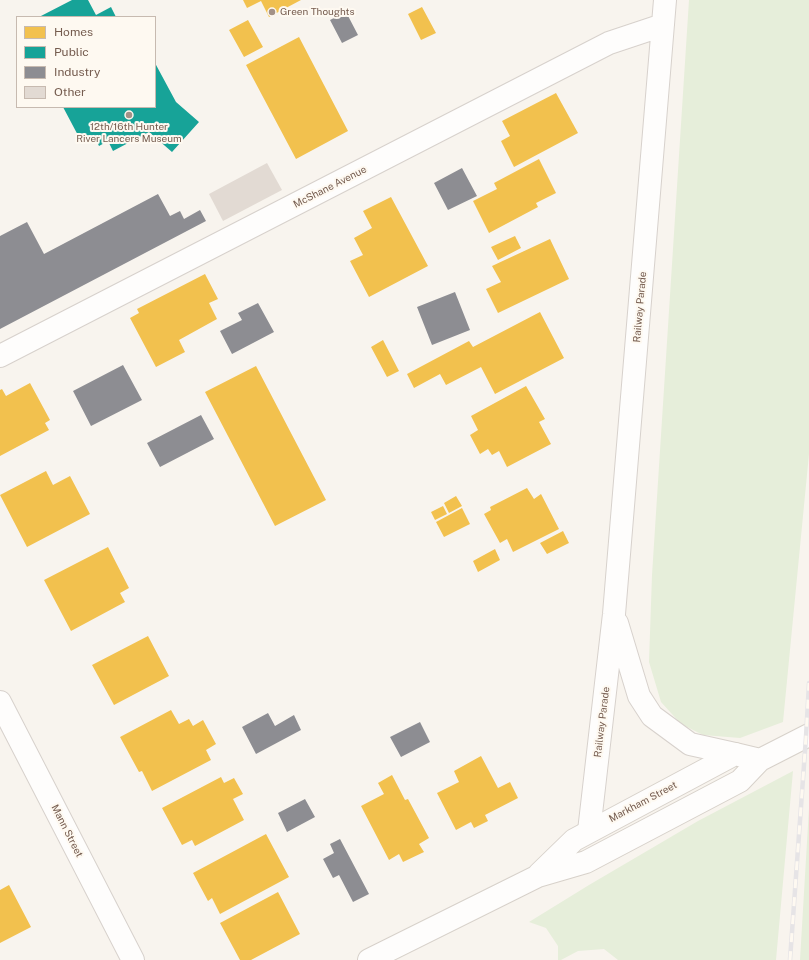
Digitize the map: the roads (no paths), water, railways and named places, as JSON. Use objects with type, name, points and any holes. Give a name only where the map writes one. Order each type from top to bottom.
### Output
[{"type":"street","name":"Railway Parade","points":[[590,831],[614,614],[665,0]]},
{"type":"street","name":"McShane Avenue","points":[[0,356],[609,43],[663,25]]},
{"type":"street","name":"Railway Parade","points":[[614,614],[639,696],[652,716],[690,744],[735,754]]},
{"type":"street","name":"Mann Street","points":[[0,702],[134,960]]},
{"type":"street","name":"Markham Street","points":[[369,960],[538,876],[586,862],[740,781],[760,760],[809,735]]},
{"type":"street","points":[[735,754],[760,760]]},
{"type":"street","name":"Markham Street","points":[[538,876],[574,840],[735,754]]},
{"type":"railway","points":[[790,960],[809,683]]},
{"type":"place","name":"Green Thoughts","points":[[272,12]]},
{"type":"place","name":"12th/16th Hunter River Lancers Museum","points":[[129,115]]}]
